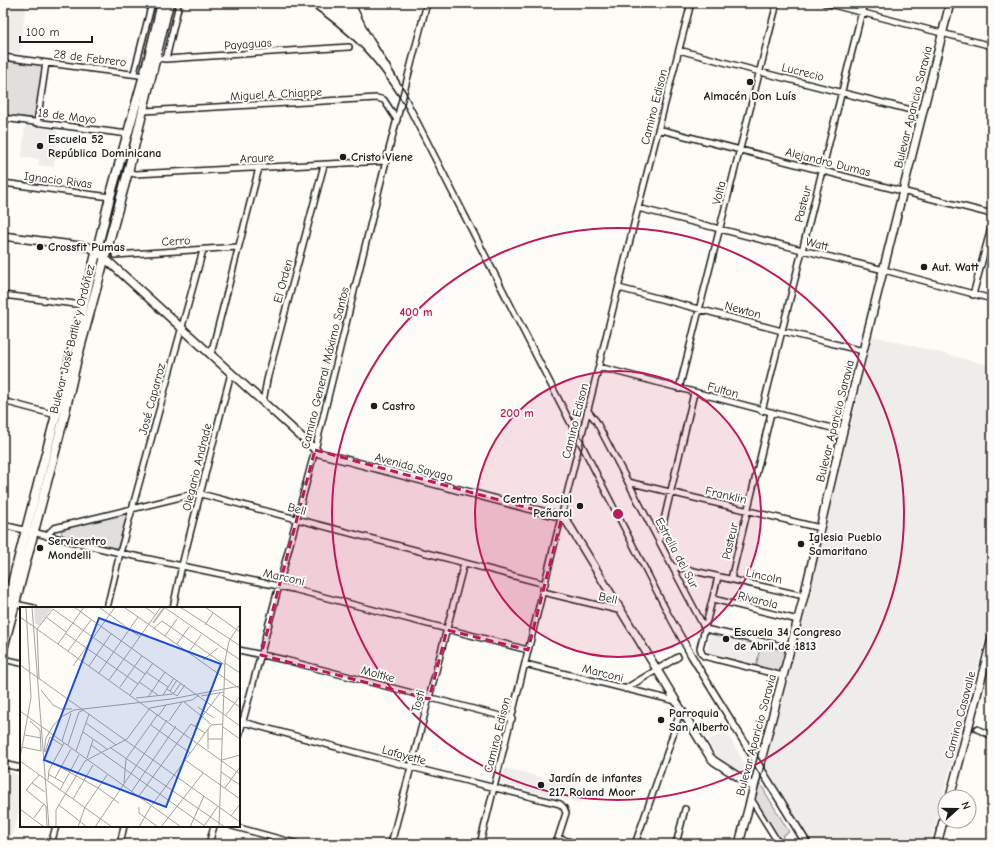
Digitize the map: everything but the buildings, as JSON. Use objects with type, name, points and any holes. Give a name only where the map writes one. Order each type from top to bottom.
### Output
[{"type":"main road","name":"Bulevar José Batlle y Ordóñez","points":[[29,532],[63,421],[76,363],[144,111],[148,76],[162,3]]},
{"type":"main road","name":"Bulevar José Batlle y Ordóñez","points":[[152,58],[169,3]]},
{"type":"main road","name":"Bulevar José Batlle y Ordóñez","points":[[3,618],[16,586],[56,415],[110,197],[128,134],[148,76]]},
{"type":"main road","name":"Bulevar José Batlle y Ordóñez","points":[[3,649],[15,604],[16,586]]},
{"type":"street","points":[[134,73],[152,3]]},
{"type":"street","name":"Camino General Máximo Santos","points":[[241,721],[280,586],[427,3]]},
{"type":"street","name":"Camino Edison","points":[[480,844],[638,208],[691,3]]},
{"type":"street","name":"Volta","points":[[679,389],[777,3]]},
{"type":"street","points":[[825,3],[992,46]]},
{"type":"street","name":"Pasteur","points":[[762,411],[864,3]]},
{"type":"street","name":"Bulevar Aparicio Saravia","points":[[739,844],[791,648],[843,431],[950,3]]},
{"type":"street","points":[[166,59],[178,8]]},
{"type":"street","name":"Payaguas","points":[[152,58],[166,59],[350,47]]},
{"type":"street","name":"Lucrecio","points":[[679,50],[923,113]]},
{"type":"street","name":"28 de Febrero","points":[[3,58],[134,73],[148,76]]},
{"type":"street","points":[[37,123],[46,63]]},
{"type":"street","name":"Miguel A. Chiappe","points":[[144,111],[377,98],[384,100],[398,120]]},
{"type":"street","name":"18 de Mayo","points":[[3,118],[128,134]]},
{"type":"street","name":"Alejandro Dumas","points":[[658,129],[992,214]]},
{"type":"street","name":"Araure","points":[[128,172],[135,174],[386,161]]},
{"type":"street","name":"El Orden","points":[[262,402],[324,165]]},
{"type":"street","points":[[211,354],[259,168]]},
{"type":"street","name":"Ignacio Rivas","points":[[3,183],[110,197]]},
{"type":"street","name":"Watt","points":[[638,208],[992,299]]},
{"type":"street","points":[[974,295],[992,224]]},
{"type":"street","name":"Avenida Sayago","points":[[3,236],[88,247],[97,251],[315,450],[322,454],[562,518]]},
{"type":"street","name":"Cerro","points":[[115,255],[238,248]]},
{"type":"street","name":"José Caparroz","points":[[107,607],[132,508],[203,250]]},
{"type":"street","name":"Newton","points":[[618,288],[863,351]]},
{"type":"street","points":[[3,295],[83,305]]},
{"type":"street","name":"Fulton","points":[[599,367],[762,411],[843,431]]},
{"type":"street","name":"Olegario Andrade","points":[[173,607],[182,565],[231,373]]},
{"type":"street","points":[[659,541],[694,393]]},
{"type":"street","points":[[3,401],[56,415]]},
{"type":"street","name":"Estrella del Sur","points":[[588,411],[596,420],[705,629]]},
{"type":"street","name":"Pasteur","points":[[731,580],[771,413]]},
{"type":"street","name":"Franklin","points":[[628,482],[820,528]]},
{"type":"street","name":"Bell","points":[[46,536],[54,528],[132,508],[193,494],[201,494],[545,584]]},
{"type":"street","points":[[562,518],[566,520],[710,757],[754,786]]},
{"type":"street","points":[[3,525],[29,532]]},
{"type":"street","name":"Marconi","points":[[29,532],[120,553],[280,586],[528,650]]},
{"type":"street","name":"Tosti","points":[[390,844],[464,563]]},
{"type":"street","name":"Lincoln","points":[[672,566],[804,596]]},
{"type":"street","points":[[718,577],[700,648],[702,654],[704,656],[783,676]]},
{"type":"street","name":"Bell","points":[[543,592],[622,611]]},
{"type":"street","name":"Rivarola","points":[[713,599],[798,620]]},
{"type":"street","points":[[15,604],[29,607]]},
{"type":"street","points":[[705,629],[791,648]]},
{"type":"street","name":"Camino Casavalle","points":[[952,789],[992,638]]},
{"type":"street","name":"Moltke","points":[[240,650],[261,654],[429,699],[512,719]]},
{"type":"street","points":[[625,689],[678,657]]},
{"type":"street","points":[[3,658],[20,663]]},
{"type":"street","name":"Marconi","points":[[525,664],[676,701]]},
{"type":"street","points":[[634,844],[668,750],[681,709]]},
{"type":"street","name":"Lafayette","points":[[241,721],[411,767],[560,804],[566,813],[557,841]]},
{"type":"street","points":[[977,728],[992,736]]},
{"type":"street","points":[[3,764],[20,768]]},
{"type":"street","points":[[751,799],[779,844]]},
{"type":"street","points":[[676,844],[685,809]]},
{"type":"street","points":[[51,844],[56,827]]},
{"type":"street","points":[[120,844],[124,827]]},
{"type":"street","points":[[209,844],[214,827]]},
{"type":"street","points":[[236,827],[298,844]]},
{"type":"street","points":[[937,844],[941,829]]},
{"type":"street","points":[[557,841],[578,844]]},
{"type":"highlighted area","points":[[315,450],[562,517],[528,650],[447,630],[429,699],[261,655]]},
{"type":"shaded area","points":[[3,3],[26,3],[20,53],[3,51]]},
{"type":"shaded area","points":[[154,3],[157,3],[142,64],[138,64]]},
{"type":"shaded area","points":[[10,61],[40,65],[42,67],[36,116],[34,118],[3,115],[3,74],[5,64]]},
{"type":"shaded area","points":[[142,94],[140,110],[106,243],[111,222],[112,204]]},
{"type":"shaded area","name":"Escuela 52 República Dominicana","points":[[25,126],[58,130],[54,167],[38,165],[39,159],[22,157]]},
{"type":"shaded area","points":[[873,336],[992,366],[992,613],[945,789],[937,789],[937,818],[930,844],[812,844],[765,767]]},
{"type":"shaded area","points":[[123,514],[126,515],[126,519],[118,547],[115,549],[64,538],[61,532],[64,528]]},
{"type":"shaded area","points":[[711,633],[761,645],[756,665],[706,653]]},
{"type":"shaded area","points":[[761,643],[786,649],[782,672],[780,673],[756,667]]},
{"type":"shaded area","points":[[726,731],[748,770],[744,775],[718,758],[708,741]]},
{"type":"shaded area","name":"Jardín de infantes 217 Roland Moor","points":[[505,768],[585,789],[579,803],[501,783]]},
{"type":"shaded area","points":[[3,770],[20,775],[20,807],[11,838],[3,838]]},
{"type":"shaded area","points":[[758,780],[789,832],[782,836],[788,844],[780,844],[754,800]]},
{"type":"railway","points":[[306,3],[336,24],[360,46],[392,85],[402,101],[669,622],[688,657],[802,844]]},
{"type":"railway","points":[[355,3],[368,30],[405,91],[670,611],[704,670],[812,844]]},
{"type":"place","name":"Almacén Don Luís","points":[[750,82]]},
{"type":"place","name":"Escuela 52 República Dominicana","points":[[40,146]]},
{"type":"place","name":"Cristo Viene","points":[[343,157]]},
{"type":"place","name":"Crossfit Pumas","points":[[40,247]]},
{"type":"place","name":"Aut. Watt","points":[[924,267]]},
{"type":"place","name":"Castro","points":[[374,406]]},
{"type":"place","name":"Centro Social Peñarol","points":[[580,506]]},
{"type":"place","name":"Iglesia Pueblo Samaritano","points":[[801,544]]},
{"type":"place","name":"Servicentro Mondelli","points":[[40,548]]},
{"type":"place","name":"Escuela 34 Congreso de Abril de 1813","points":[[726,639]]},
{"type":"place","name":"Parroquia San Alberto","points":[[661,720]]},
{"type":"place","name":"Jardín de infantes 217 Roland Moor","points":[[541,785]]}]
